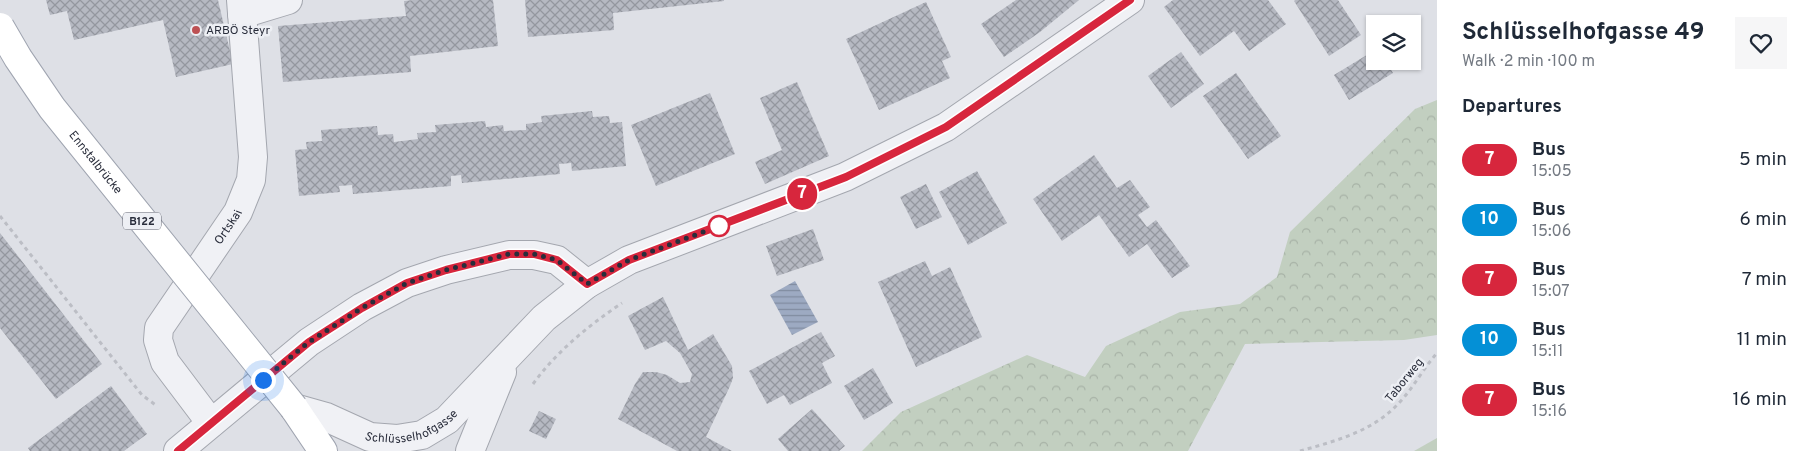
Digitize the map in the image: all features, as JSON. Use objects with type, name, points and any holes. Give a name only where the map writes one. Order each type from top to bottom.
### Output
[{"type":"main road","name":"Ennstalbrücke","points":[[0,27],[18,58],[52,108],[294,408],[320,433]]},
{"type":"street","points":[[241,7],[288,0]]},
{"type":"street","name":"Schlüsselhofgasse","points":[[320,433],[397,439],[422,435],[447,420],[544,318],[587,284],[629,260],[846,177],[946,127],[1130,0]]},
{"type":"street","name":"Ortskai","points":[[211,423],[165,362],[158,340],[159,328],[238,212],[251,180],[253,156],[241,7]]},
{"type":"street","points":[[178,451],[309,342],[362,308],[407,283],[446,270],[509,254],[534,254],[557,260],[587,284]]},
{"type":"street","name":"Schlüsselhofgasse","points":[[470,451],[508,356]]},
{"type":"path","points":[[0,216],[142,395],[157,407]]},
{"type":"path","points":[[531,387],[545,367],[573,340],[596,320],[628,299]]},
{"type":"path","name":"Taborweg","points":[[1300,451],[1338,441],[1369,426],[1397,406],[1437,353]]},
{"type":"green space","points":[[1437,100],[1437,335],[1404,340],[1245,344],[1188,451],[862,451],[901,412],[1027,355],[1085,377],[1106,346],[1180,312],[1240,304],[1277,277],[1290,232],[1415,109]]},
{"type":"green space","points":[[1437,438],[1437,451],[1414,451]]},
{"type":"water","points":[[795,281],[818,322],[792,335],[770,295]]},
{"type":"building","name":"ARBÖ Steyr","points":[[46,0],[218,0],[233,64],[176,77],[163,20],[74,40],[67,11],[50,15]]},
{"type":"building","points":[[493,0],[498,46],[410,56],[411,72],[283,82],[278,26],[406,16],[404,1]]},
{"type":"building","points":[[525,0],[724,1],[613,13],[614,30],[528,37]]},
{"type":"building","points":[[1016,0],[1079,0],[1040,32],[1004,57],[981,24]]},
{"type":"building","points":[[1173,0],[1268,0],[1286,24],[1249,51],[1234,31],[1200,56],[1164,7]]},
{"type":"building","points":[[1295,0],[1338,0],[1361,35],[1329,56]]},
{"type":"building","points":[[926,2],[951,57],[942,61],[950,78],[879,110],[846,39]]},
{"type":"building","points":[[1181,52],[1204,84],[1171,108],[1148,76]]},
{"type":"building","points":[[1366,55],[1366,70],[1391,70],[1393,73],[1349,100],[1334,75]]},
{"type":"building","points":[[1236,73],[1281,136],[1248,159],[1203,96]]},
{"type":"building","points":[[797,82],[829,156],[765,184],[755,162],[782,150],[760,98]]},
{"type":"building","points":[[710,93],[735,154],[656,186],[631,125]]},
{"type":"building","points":[[592,111],[593,117],[609,116],[610,123],[622,122],[626,166],[572,171],[571,163],[559,164],[560,174],[462,183],[461,175],[451,176],[451,186],[353,194],[352,185],[339,186],[340,192],[299,196],[295,150],[307,149],[306,142],[322,141],[321,130],[377,126],[378,135],[393,134],[394,142],[418,139],[417,133],[436,132],[435,125],[485,121],[486,127],[503,125],[504,131],[526,130],[526,124],[542,122],[541,116]]},
{"type":"building","points":[[1094,155],[1117,188],[1130,180],[1150,207],[1138,215],[1147,227],[1156,220],[1190,266],[1172,278],[1147,244],[1129,257],[1099,215],[1062,241],[1033,199]]},
{"type":"building","points":[[977,171],[1007,223],[968,245],[939,192]]},
{"type":"building","points":[[926,184],[942,217],[916,229],[900,197]]},
{"type":"building","points":[[813,229],[824,260],[777,276],[766,246]]},
{"type":"building","points":[[0,233],[102,364],[56,399],[0,328]]},
{"type":"building","points":[[925,261],[932,276],[950,267],[982,337],[916,367],[878,282]]},
{"type":"building","points":[[663,297],[688,350],[713,334],[732,366],[733,378],[706,437],[732,451],[677,451],[618,419],[643,372],[656,372],[667,375],[680,383],[690,382],[692,374],[680,353],[666,341],[645,350],[628,316]]},
{"type":"building","points":[[821,332],[835,356],[822,363],[832,383],[790,405],[784,395],[767,404],[749,371]]},
{"type":"building","points":[[873,368],[893,403],[864,420],[844,386]]},
{"type":"building","points":[[111,386],[147,434],[124,451],[30,451],[28,448]]},
{"type":"building","points":[[812,409],[845,446],[839,451],[788,451],[778,439]]},
{"type":"building","points":[[539,411],[556,419],[546,439],[529,431]]},
{"type":"bus line","name":"7","points":[[178,451],[309,342],[362,308],[407,283],[446,270],[509,254],[534,254],[557,260],[587,284],[629,260],[846,177],[946,127],[1130,0]]},
{"type":"place","name":"ARBÖ Steyr","points":[[196,30]]},
{"type":"route","points":[[263,380],[309,342],[362,308],[407,283],[446,270],[509,254],[534,254],[557,260],[587,284],[629,260],[719,226]]}]
